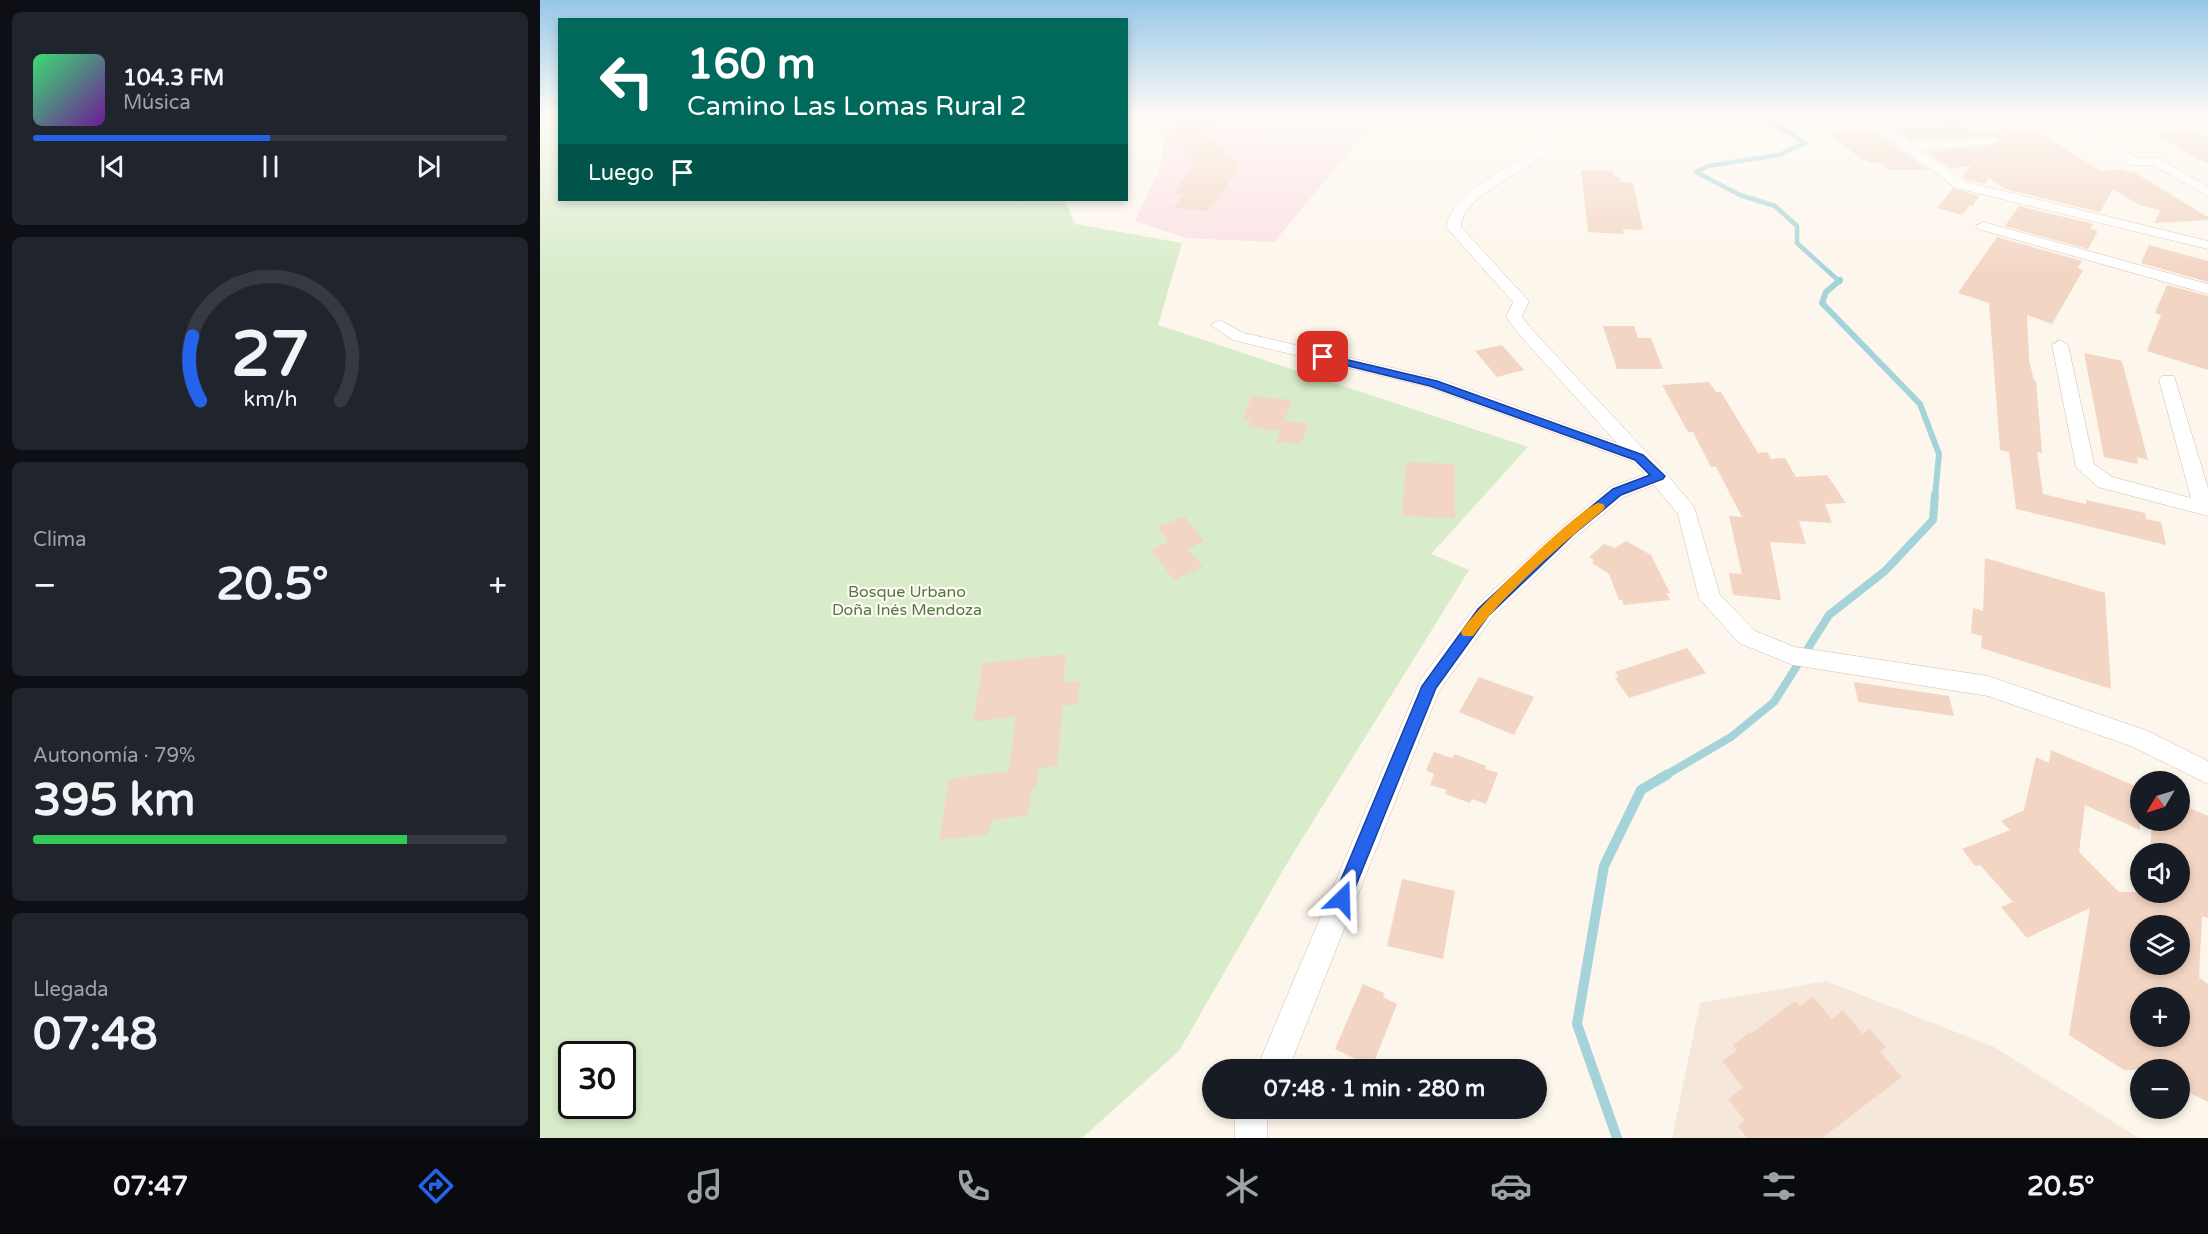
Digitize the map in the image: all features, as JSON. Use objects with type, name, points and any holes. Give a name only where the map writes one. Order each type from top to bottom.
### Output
[{"type":"street","points":[[1517,169],[1460,209],[1454,217],[1454,228],[1521,301],[1514,317],[1530,337],[1658,476],[1687,512],[1710,598],[1747,637],[1793,656],[1988,686],[2139,738],[2208,773]]},
{"type":"street","points":[[1939,169],[1961,185],[2208,245]]},
{"type":"street","points":[[2169,169],[2208,192]]},
{"type":"street","points":[[1983,226],[2208,289]]},
{"type":"street","points":[[1219,325],[1239,337],[1434,383],[1639,457]]},
{"type":"street","points":[[2060,345],[2085,467],[2105,482],[2206,508]]},
{"type":"street","points":[[2168,380],[2206,508]]},
{"type":"street","points":[[1276,1059],[1429,686],[1483,613],[1569,531],[1617,492],[1658,476]]},
{"type":"street","points":[[1251,1119],[1251,1138]]},
{"type":"shaded area","points":[[1159,169],[1335,169],[1274,242],[1186,238],[1135,221]]},
{"type":"shaded area","points":[[1826,981],[1994,1047],[2139,1138],[1672,1138],[1700,1003]]},
{"type":"green space","name":"Bosque Urbano Doña Inés Mendoza","points":[[540,169],[558,169],[558,201],[1065,201],[1075,224],[1182,243],[1158,325],[1528,447],[1431,554],[1469,570],[1289,860],[1179,1051],[1082,1138],[540,1138]]},
{"type":"building","points":[[1190,169],[1237,169],[1219,200],[1216,200],[1208,211],[1174,208],[1184,193],[1173,196]]},
{"type":"building","points":[[1889,169],[1928,170],[1890,170]]},
{"type":"building","points":[[1968,169],[2098,169],[2101,171],[2126,169],[2125,172],[2132,171],[2208,217],[2208,220],[2155,223],[2160,210],[2139,205],[2113,189],[2100,212],[2005,189],[1988,177],[1985,184],[1962,177]]},
{"type":"building","points":[[1581,170],[1613,171],[1614,176],[1619,177],[1620,182],[1633,182],[1643,230],[1623,229],[1624,234],[1588,232]]},
{"type":"building","points":[[1953,188],[1979,196],[1973,206],[1970,205],[1962,215],[1937,208]]},
{"type":"building","points":[[2019,206],[2093,224],[2090,229],[2098,231],[2088,249],[2005,226]]},
{"type":"building","points":[[1997,237],[2082,261],[2078,268],[2083,270],[2052,324],[2027,315],[2029,360],[2036,381],[2042,453],[2037,452],[2043,494],[2086,504],[2086,500],[2145,513],[2146,519],[2161,522],[2166,545],[2016,509],[2009,452],[2000,450],[1989,303],[1958,293]]},
{"type":"building","points":[[2149,245],[2208,261],[2208,282],[2141,263]]},
{"type":"building","points":[[2167,285],[2208,296],[2208,370],[2147,351],[2161,315],[2155,313]]},
{"type":"building","points":[[1603,326],[1634,326],[1638,338],[1651,338],[1663,369],[1617,369]]},
{"type":"building","points":[[1502,345],[1524,370],[1497,377],[1475,351]]},
{"type":"building","points":[[2084,353],[2122,361],[2148,460],[2137,457],[2138,464],[2104,457]]},
{"type":"building","points":[[1709,382],[1716,392],[1721,392],[1758,453],[1767,452],[1771,459],[1785,458],[1796,477],[1827,475],[1846,503],[1825,504],[1832,523],[1799,521],[1806,544],[1770,542],[1781,600],[1733,595],[1729,573],[1742,574],[1729,516],[1742,517],[1716,467],[1711,467],[1693,432],[1688,432],[1662,385]]},
{"type":"building","points":[[1252,396],[1292,400],[1280,431],[1248,427],[1251,420],[1243,419]]},
{"type":"building","points":[[1284,421],[1308,423],[1301,444],[1276,442]]},
{"type":"building","points":[[1406,462],[1455,464],[1455,518],[1402,516]]},
{"type":"building","points":[[1184,516],[1204,541],[1188,549],[1203,567],[1174,580],[1151,550],[1169,542],[1157,527]]},
{"type":"building","points":[[1626,541],[1651,555],[1670,593],[1666,593],[1670,600],[1624,605],[1622,600],[1619,600],[1609,574],[1592,563],[1594,560],[1589,557],[1604,544],[1615,548]]},
{"type":"building","points":[[1985,558],[2105,593],[2111,689],[1981,648],[1982,636],[1971,633],[1973,608],[1983,611]]},
{"type":"building","points":[[1687,648],[1706,673],[1629,698],[1615,678],[1619,677],[1615,672]]},
{"type":"building","points":[[1066,654],[1063,683],[1080,681],[1078,704],[1063,706],[1057,766],[1039,768],[1036,788],[1032,788],[1028,815],[991,821],[989,834],[939,840],[949,779],[1009,771],[1016,716],[973,722],[983,663]]},
{"type":"building","points":[[1479,677],[1534,697],[1514,735],[1459,712]]},
{"type":"building","points":[[1854,682],[1949,696],[1954,716],[1858,702]]},
{"type":"building","points":[[2051,750],[2130,784],[2130,825],[2085,805],[2079,852],[2119,892],[2130,892],[2130,903],[2190,903],[2190,843],[2151,843],[2151,831],[2190,831],[2190,808],[2208,816],[2208,918],[2202,916],[2199,977],[2208,984],[2208,1102],[2190,1093],[2190,1059],[2130,1059],[2130,1070],[2124,1070],[2069,1035],[2090,908],[2027,938],[2001,907],[2013,902],[1980,865],[1975,866],[1962,849],[2010,830],[2001,821],[2024,810],[2036,757],[2049,763]]},
{"type":"building","points":[[1434,752],[1452,758],[1454,754],[1498,773],[1486,804],[1472,799],[1470,803],[1445,794],[1447,790],[1430,785],[1434,774],[1426,770]]},
{"type":"building","points":[[1402,879],[1455,891],[1443,959],[1387,946]]},
{"type":"building","points":[[1363,984],[1384,993],[1383,997],[1397,1004],[1375,1059],[1356,1059],[1335,1049]]},
{"type":"building","points":[[1813,997],[1832,1019],[1843,1010],[1863,1034],[1869,1029],[1886,1047],[1880,1052],[1902,1077],[1822,1138],[1747,1138],[1738,1126],[1745,1121],[1728,1099],[1743,1088],[1722,1061],[1737,1050],[1733,1045],[1750,1032],[1751,1034],[1795,1001],[1800,1006]]},
{"type":"waterway","points":[[1702,169],[1696,172],[1740,195],[1775,206],[1797,226],[1797,243],[1839,281]]},
{"type":"waterway","points":[[1839,281],[1826,292],[1822,303],[1920,404],[1939,454],[1935,496]]},
{"type":"waterway","points":[[1666,775],[1731,737],[1774,702],[1829,615],[1885,571],[1933,520],[1935,495]]},
{"type":"waterway","points":[[1617,1138],[1577,1024],[1604,866],[1641,790],[1668,774]]},
{"type":"slow traffic","points":[[1468,632],[1483,613],[1569,531],[1598,507]]},
{"type":"route","points":[[1323,357],[1434,383],[1639,457],[1658,476],[1617,492],[1569,531],[1483,613],[1429,686],[1342,899]]}]
